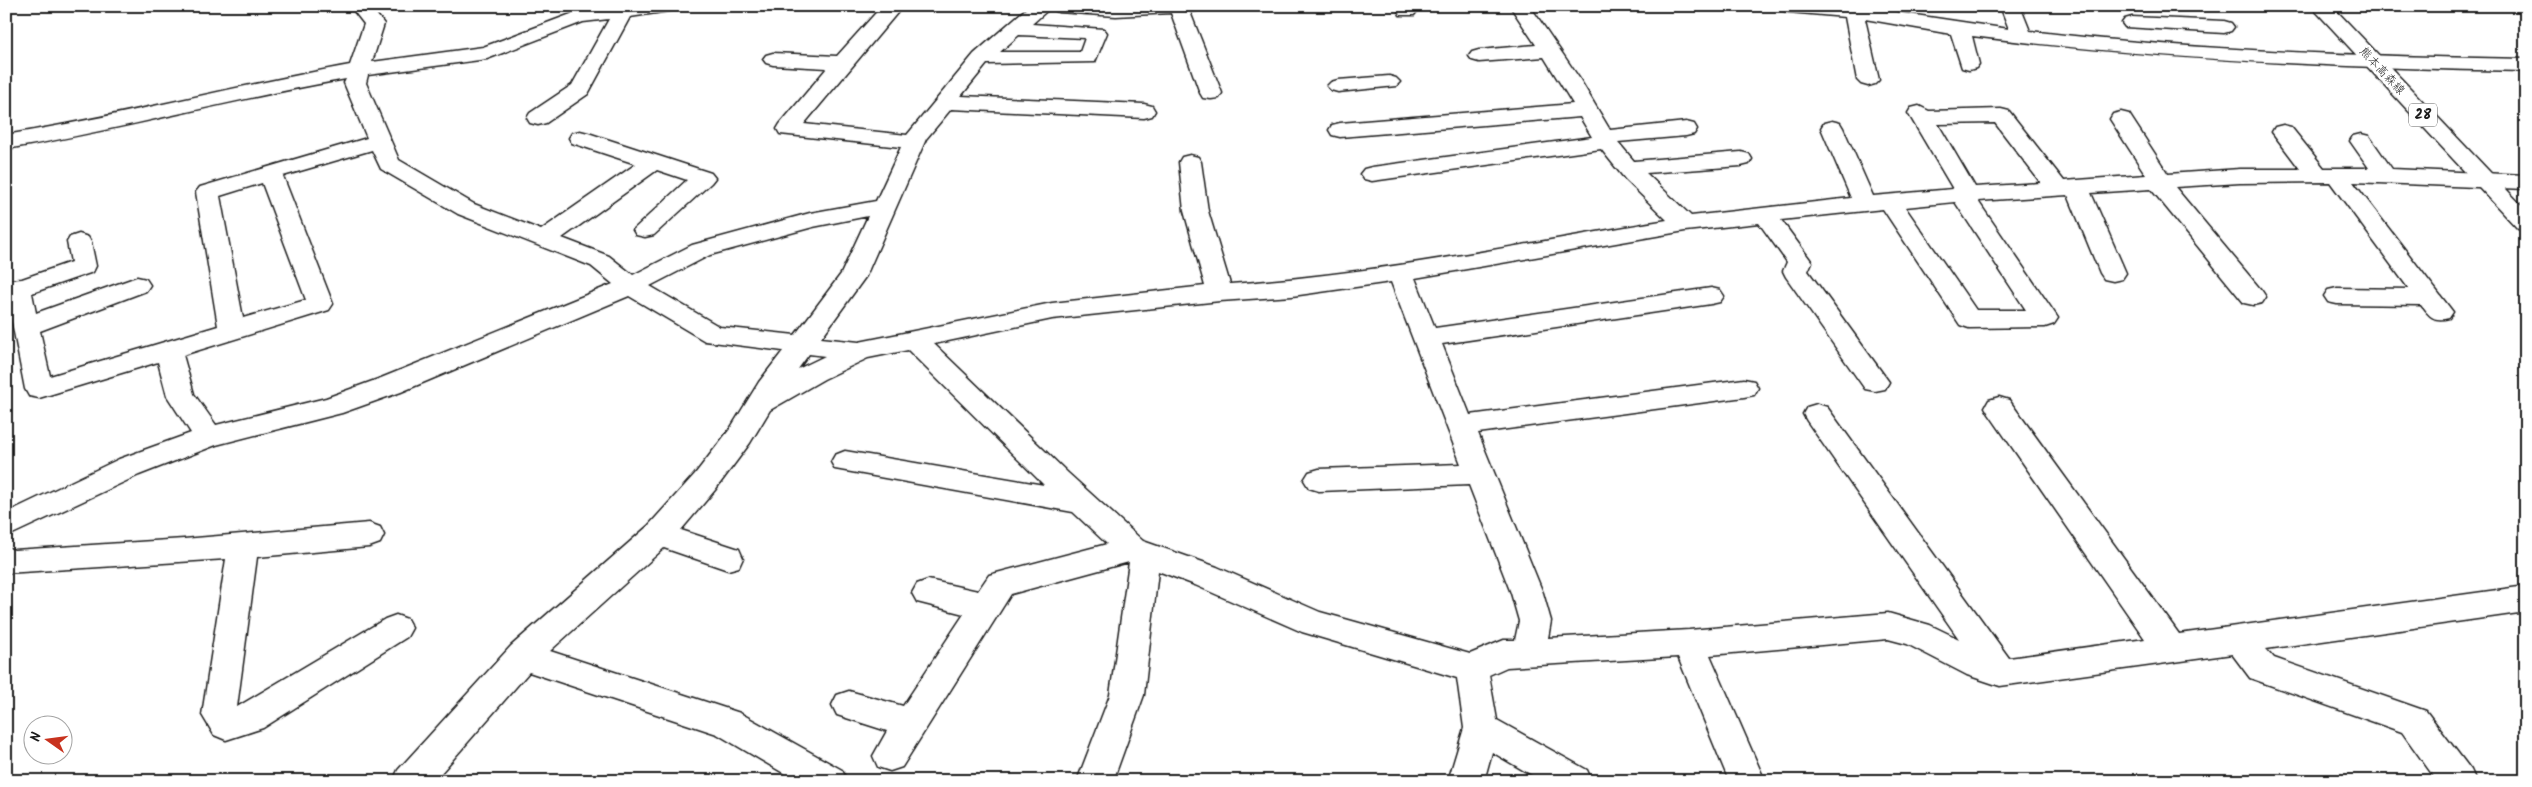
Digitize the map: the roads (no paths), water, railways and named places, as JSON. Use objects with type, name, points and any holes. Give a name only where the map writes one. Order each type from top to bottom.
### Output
[{"type":"street","points":[[360,6],[374,24],[355,82],[389,164],[466,209],[600,261],[632,286],[714,335],[859,351]]},
{"type":"street","points":[[6,142],[67,132],[286,83],[359,70],[487,53],[579,17],[669,6]]},
{"type":"street","points":[[893,6],[788,129],[914,142]]},
{"type":"street","points":[[411,781],[523,656],[659,534],[705,482],[740,436],[769,389],[853,276],[914,142],[981,58],[1041,6]]},
{"type":"street","points":[[1058,6],[1116,10],[1186,7],[1212,93]]},
{"type":"street","points":[[1520,6],[1532,28],[1564,70],[1586,110],[1605,139],[1628,168],[1685,224]]},
{"type":"street","points":[[1788,6],[1867,11],[1960,29],[2023,38],[2255,58],[2526,65]]},
{"type":"street","points":[[2010,6],[2023,38]]},
{"type":"street","points":[[2192,6],[2224,27],[2255,58]]},
{"type":"street","name":"熊本高森線","points":[[2321,6],[2526,224]]},
{"type":"street","points":[[1867,11],[1868,80]]},
{"type":"street","points":[[538,118],[580,89],[623,12]]},
{"type":"street","points":[[2132,23],[2224,27]]},
{"type":"street","points":[[981,58],[1088,58],[1097,33],[1015,29]]},
{"type":"street","points":[[1960,29],[1969,64]]},
{"type":"street","points":[[1479,56],[1549,50]]},
{"type":"street","points":[[773,59],[842,64]]},
{"type":"street","points":[[1338,86],[1384,100],[1586,110]]},
{"type":"street","points":[[1340,130],[1384,100]]},
{"type":"street","points":[[944,102],[1144,111]]},
{"type":"street","points":[[1832,128],[1877,203],[1969,319],[2045,318],[1965,195],[1921,116],[2001,116],[2068,189],[2113,273]]},
{"type":"street","points":[[2121,120],[2158,180],[2253,297]]},
{"type":"street","points":[[1371,172],[1686,129]]},
{"type":"street","points":[[2283,132],[2326,174],[2434,305],[2337,296]]},
{"type":"street","points":[[580,138],[703,178],[645,230]]},
{"type":"street","points":[[232,330],[208,192],[379,141]]},
{"type":"street","points":[[2362,141],[2385,175]]},
{"type":"street","points":[[1628,168],[1742,159]]},
{"type":"street","points":[[544,239],[655,161]]},
{"type":"street","points":[[1190,162],[1196,211],[1220,293]]},
{"type":"street","points":[[79,242],[84,266],[19,288],[39,388],[320,304],[270,173]]},
{"type":"street","points":[[756,410],[776,394],[859,351],[1052,311],[1220,293],[1292,288],[1400,273],[1685,224],[1877,203],[1965,195],[2068,189],[2158,180],[2326,174],[2526,182]]},
{"type":"street","points":[[6,526],[130,467],[209,437],[349,400],[466,355],[632,286],[701,250],[810,220],[885,206]]},
{"type":"street","points":[[1765,215],[1800,262],[1795,271],[1875,382]]},
{"type":"street","points":[[1400,273],[1478,474],[1527,593],[1535,621],[1529,654]]},
{"type":"street","points":[[27,326],[137,285]]},
{"type":"street","points":[[1425,338],[1711,296]]},
{"type":"street","points":[[914,341],[1083,503],[1139,551],[1206,576],[1313,623],[1471,668],[1504,654],[1689,643],[1896,626],[1915,632],[1986,668],[2000,672],[2526,598]]},
{"type":"street","points":[[168,350],[181,396],[209,437]]},
{"type":"street","points":[[1459,426],[1744,388]]},
{"type":"street","points":[[2000,407],[2170,648]]},
{"type":"street","points":[[1817,414],[2000,672]]},
{"type":"street","points":[[845,462],[1083,503]]},
{"type":"street","points":[[1319,480],[1478,474]]},
{"type":"street","points":[[659,534],[728,558]]},
{"type":"street","points":[[6,560],[10,562],[243,546],[369,535]]},
{"type":"street","points":[[243,546],[219,715],[226,725],[251,718],[396,628]]},
{"type":"street","points":[[890,756],[1000,584],[1139,551]]},
{"type":"street","points":[[1095,781],[1127,695],[1139,551]]},
{"type":"street","points":[[928,593],[987,606]]},
{"type":"street","points":[[2239,639],[2262,668],[2414,721],[2458,781]]},
{"type":"street","points":[[1689,643],[1747,781]]},
{"type":"street","points":[[523,656],[728,723],[829,781]]},
{"type":"street","points":[[1466,781],[1481,728],[1478,698],[1471,668]]},
{"type":"street","points":[[849,705],[912,723]]},
{"type":"street","points":[[1481,728],[1574,781]]}]
